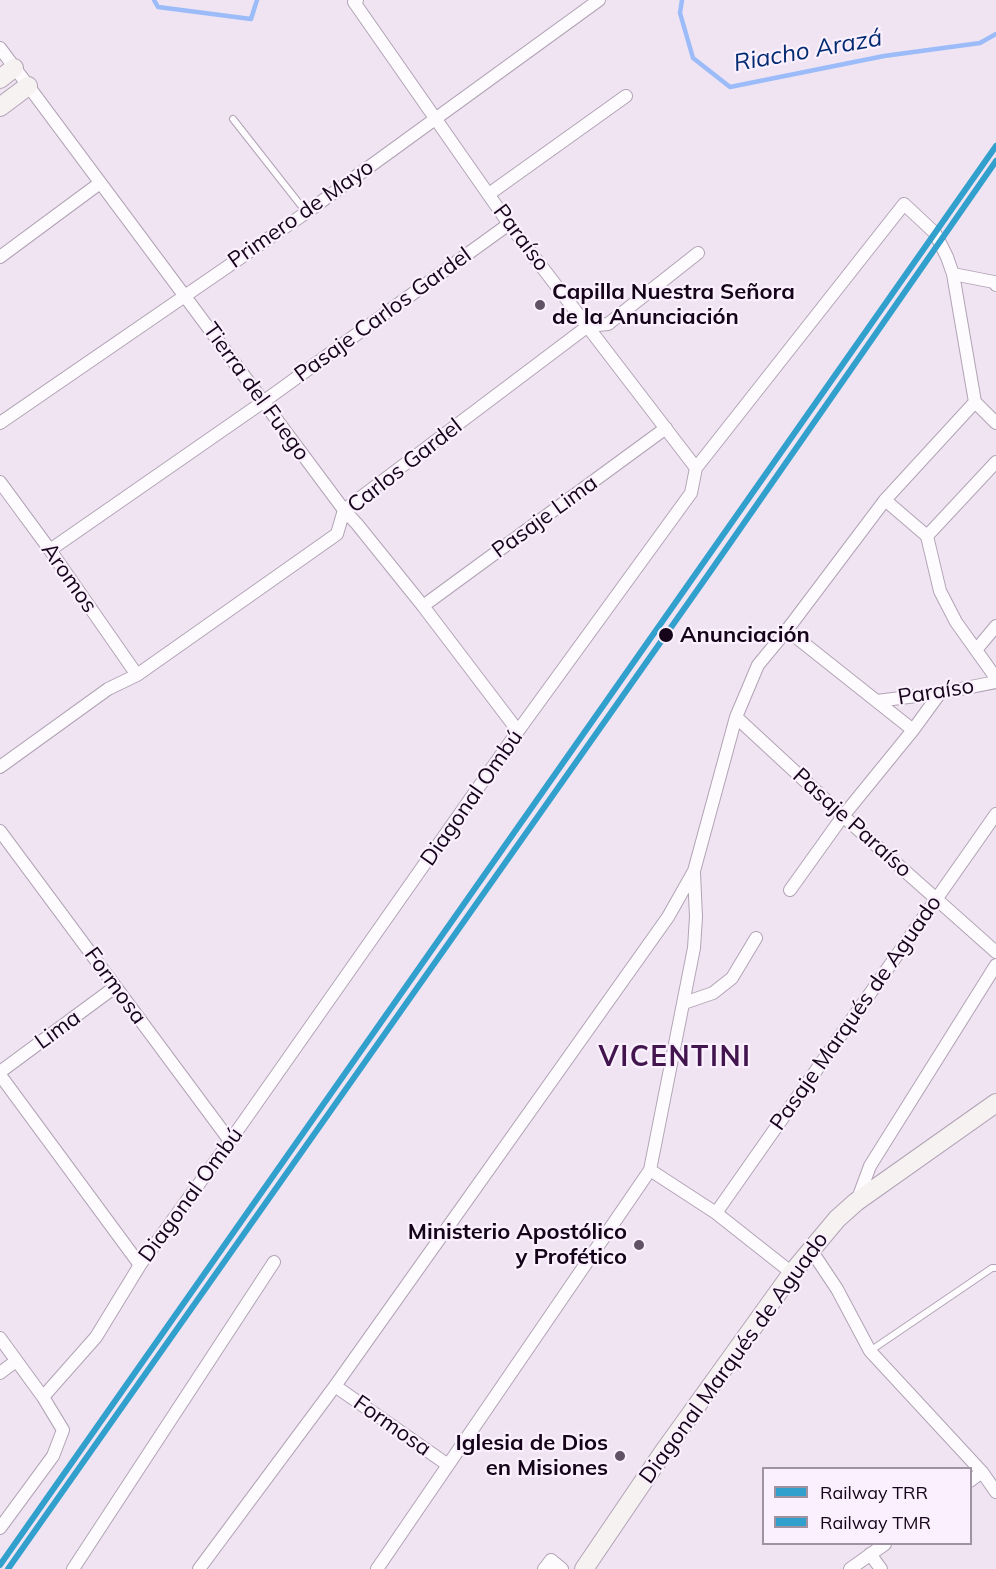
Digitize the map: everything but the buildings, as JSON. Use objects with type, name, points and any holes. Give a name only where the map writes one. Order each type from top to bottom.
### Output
[{"type":"street","name":"Primero de Mayo","points":[[0,423],[307,212],[599,0]]},
{"type":"street","name":"Paraíso","points":[[355,1],[509,224],[696,468]]},
{"type":"street","name":"Tierra del Fuego","points":[[0,48],[7,73],[28,86],[344,510],[423,606],[518,731]]},
{"type":"street","points":[[0,107],[28,86]]},
{"type":"street","points":[[489,194],[626,96]]},
{"type":"street","points":[[0,257],[100,183]]},
{"type":"street","name":"Diagonal Ombú","points":[[43,1397],[96,1337],[140,1265],[230,1142],[518,731],[691,493],[696,468],[904,204],[935,233],[953,274]]},
{"type":"street","name":"Pasaje Carlos Gardel","points":[[50,550],[263,402],[509,224]]},
{"type":"street","name":"Carlos Gardel","points":[[0,767],[108,689],[137,675],[337,534],[344,510],[588,326],[608,324],[698,253]]},
{"type":"street","points":[[995,284],[953,274],[975,402],[996,423]]},
{"type":"street","points":[[199,1569],[335,1386],[668,917],[694,871],[736,717],[758,665],[885,500],[975,402]]},
{"type":"street","name":"Pasaje Lima","points":[[423,606],[666,428]]},
{"type":"street","points":[[927,536],[996,462]]},
{"type":"street","name":"Aromos","points":[[0,482],[137,675]]},
{"type":"street","points":[[885,500],[927,536],[940,591],[956,622],[996,678]]},
{"type":"street","points":[[976,650],[996,626]]},
{"type":"street","name":"Paraíso","points":[[787,630],[913,730]]},
{"type":"street","name":"Paraíso","points":[[877,700],[940,693],[996,682]]},
{"type":"street","points":[[790,890],[843,816],[940,693]]},
{"type":"street","name":"Pasaje Paraíso","points":[[736,717],[996,952]]},
{"type":"street","name":"Pasaje Marqués de Aguado","points":[[716,1214],[996,814]]},
{"type":"street","name":"Formosa","points":[[0,831],[230,1142]]},
{"type":"street","points":[[377,1569],[650,1170],[694,948],[696,917],[694,871]]},
{"type":"street","points":[[684,1003],[713,993],[732,978],[756,938]]},
{"type":"street","name":"Diagonal Marqués de Aguado","points":[[584,1569],[662,1454],[792,1273],[837,1219],[856,1202],[870,1166],[996,964]]},
{"type":"street","name":"Lima","points":[[0,1073],[115,987]]},
{"type":"street","points":[[0,1073],[140,1265]]},
{"type":"street","points":[[856,1202],[996,1103]]},
{"type":"street","points":[[650,1170],[716,1214],[792,1273]]},
{"type":"street","points":[[811,1250],[837,1289],[870,1351],[982,1472],[996,1492]]},
{"type":"street","points":[[73,1569],[274,1262]]},
{"type":"street","points":[[0,1338],[43,1397],[63,1430],[53,1456],[0,1528]]},
{"type":"street","points":[[0,1373],[16,1360]]},
{"type":"street","name":"Formosa","points":[[335,1386],[448,1465]]},
{"type":"street","points":[[972,1479],[982,1472]]},
{"type":"street","points":[[850,1569],[884,1545]]},
{"type":"street","points":[[870,1554],[881,1569]]},
{"type":"street","points":[[544,1569],[551,1560],[562,1569]]},
{"type":"lane","points":[[233,118],[307,212]]},
{"type":"lane","points":[[870,1351],[992,1268],[996,1268]]},
{"type":"waterway","name":"Riacho Arazá","points":[[154,0],[158,7],[251,19],[257,0]]},
{"type":"waterway","name":"Riacho Arazá","points":[[682,0],[680,13],[693,58],[730,87],[884,56],[980,43],[996,34]]},
{"type":"rail line","name":"TRR","points":[[0,1565],[996,146]]},
{"type":"rail line","name":"TMR","points":[[8,1569],[710,572],[996,161]]},
{"type":"place","name":"Capilla Nuestra Señora de la Anunciación","points":[[540,305]]},
{"type":"place","name":"Anunciación","points":[[666,635]]},
{"type":"place","name":"Ministerio Apostólico y Profético","points":[[639,1245]]},
{"type":"place","name":"Iglesia de Dios en Misiones","points":[[620,1456]]},
{"type":"district","name":"VICENTINI","points":[[675,1058]]}]
